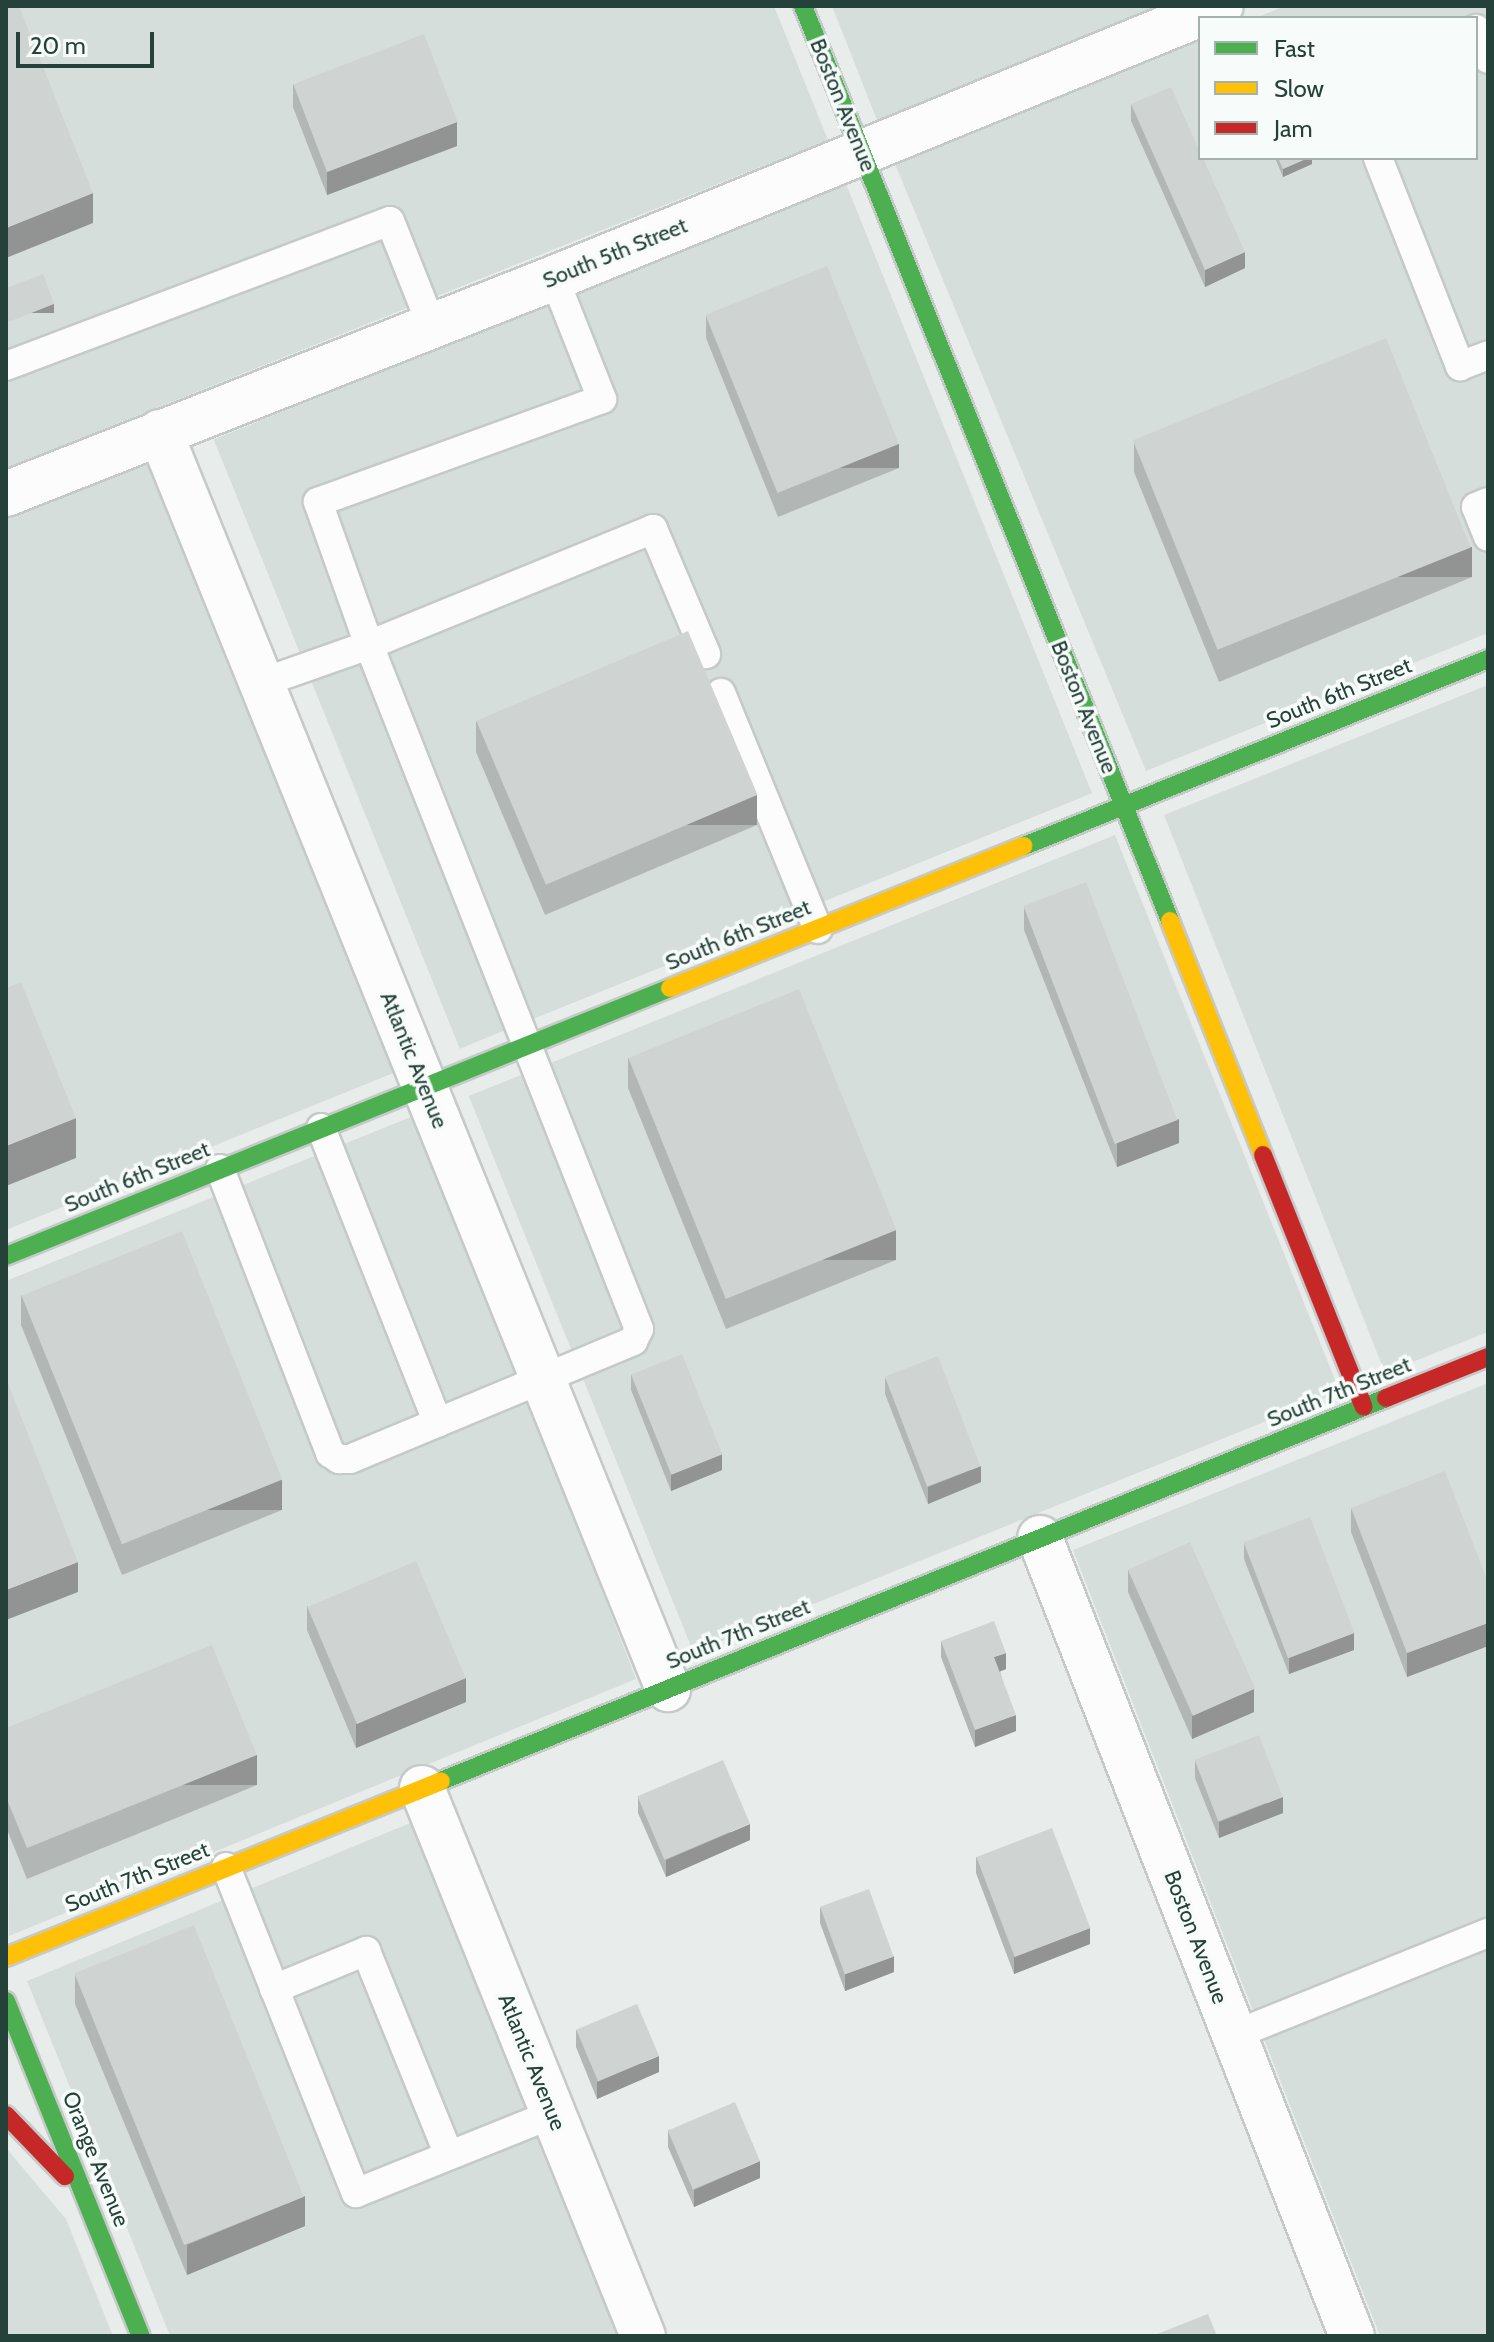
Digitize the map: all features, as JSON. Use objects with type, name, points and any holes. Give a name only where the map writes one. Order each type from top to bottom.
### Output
[{"type":"street","name":"Boston Avenue","points":[[803,6],[1364,1407]]},
{"type":"street","name":"South 5th Street","points":[[6,494],[554,278],[1221,6]]},
{"type":"street","name":"Atlantic Avenue","points":[[160,432],[668,1689]]},
{"type":"street","name":"South 6th Street","points":[[6,1256],[1488,659]]},
{"type":"street","name":"South 7th Street","points":[[6,1957],[1488,1357]]},
{"type":"street","name":"Boston Avenue","points":[[1040,1538],[1352,2336]]},
{"type":"street","name":"Atlantic Avenue","points":[[422,1788],[643,2336]]},
{"type":"street","name":"Orange Avenue","points":[[6,2001],[141,2336]]},
{"type":"street","points":[[6,2115],[42,2146],[89,2207]]},
{"type":"lane","points":[[1379,160],[1460,366],[1488,355]]},
{"type":"lane","points":[[6,366],[390,221],[431,324]]},
{"type":"lane","points":[[220,1169],[330,1453],[350,1459],[633,1341],[639,1329],[369,645],[318,502],[602,399],[554,278]]},
{"type":"lane","points":[[1488,502],[1476,507],[1488,537]]},
{"type":"lane","points":[[261,683],[369,645],[653,529],[706,654]]},
{"type":"lane","points":[[721,693],[818,929]]},
{"type":"lane","points":[[321,1128],[438,1423]]},
{"type":"lane","points":[[226,1867],[356,2193],[553,2114]]},
{"type":"lane","points":[[1234,2035],[1488,1933]]},
{"type":"lane","points":[[274,1989],[366,1951],[449,2155]]},
{"type":"shaded area","points":[[6,6],[774,6],[828,140],[6,468]]},
{"type":"shaded area","points":[[832,6],[1159,6],[877,120]]},
{"type":"shaded area","points":[[1285,6],[1488,6],[1488,633],[1146,771],[895,164],[1198,41],[1198,160],[1478,160],[1478,16],[1260,16]]},
{"type":"shaded area","points":[[846,184],[1092,793],[460,1049],[214,439]]},
{"type":"shaded area","points":[[162,456],[401,1070],[6,1230],[6,519]]},
{"type":"shaded area","points":[[1488,685],[1488,1332],[1385,1373],[1164,815]]},
{"type":"shaded area","points":[[1115,835],[1340,1391],[694,1652],[469,1096]]},
{"type":"shaded area","points":[[418,1114],[636,1679],[9,1936],[6,1281]]},
{"type":"shaded area","points":[[1488,1383],[1488,2336],[1380,2336],[1073,1550]]},
{"type":"shaded area","points":[[415,1821],[619,2336],[170,2336],[121,2213],[125,2209],[113,2194],[27,1981]]},
{"type":"shaded area","points":[[6,2148],[66,2219],[113,2336],[6,2336]]},
{"type":"building","points":[[6,6],[19,6],[93,193],[6,228]]},
{"type":"building","points":[[424,34],[458,122],[327,172],[293,84]]},
{"type":"building","points":[[1171,87],[1198,148],[1198,160],[1204,160],[1245,252],[1205,270],[1131,104]]},
{"type":"building","points":[[1279,160],[1303,160],[1283,169]]},
{"type":"building","points":[[827,266],[899,444],[777,493],[706,315]]},
{"type":"building","points":[[43,274],[54,304],[6,323],[6,288]]},
{"type":"building","points":[[1386,338],[1471,548],[1218,650],[1133,440]]},
{"type":"building","points":[[688,631],[758,795],[546,885],[476,721]]},
{"type":"building","points":[[1086,882],[1177,1120],[1115,1144],[1023,906]]},
{"type":"building","points":[[21,982],[76,1118],[6,1146],[6,988]]},
{"type":"building","points":[[799,989],[896,1230],[726,1299],[628,1058]]},
{"type":"building","points":[[182,1231],[282,1479],[122,1544],[22,1296]]},
{"type":"building","points":[[682,1354],[722,1454],[671,1475],[631,1375]]},
{"type":"building","points":[[938,1356],[980,1466],[927,1487],[885,1376]]},
{"type":"building","points":[[6,1378],[78,1562],[6,1590]]},
{"type":"building","points":[[1445,1471],[1488,1582],[1488,1623],[1407,1653],[1351,1508]]},
{"type":"building","points":[[1310,1517],[1354,1633],[1288,1658],[1244,1542]]},
{"type":"building","points":[[1190,1542],[1255,1688],[1193,1716],[1128,1570]]},
{"type":"building","points":[[416,1561],[466,1678],[357,1724],[307,1607]]},
{"type":"building","points":[[994,1621],[1006,1653],[994,1657],[1016,1715],[975,1730],[941,1641]]},
{"type":"building","points":[[212,1645],[257,1755],[27,1848],[6,1797],[6,1728]]},
{"type":"building","points":[[1259,1735],[1283,1797],[1218,1821],[1195,1760]]},
{"type":"building","points":[[723,1760],[750,1824],[664,1860],[637,1796]]},
{"type":"building","points":[[1052,1828],[1090,1928],[1015,1957],[976,1857]]},
{"type":"building","points":[[869,1889],[894,1957],[845,1974],[820,1907]]},
{"type":"building","points":[[194,1925],[304,2197],[184,2245],[74,1973]]},
{"type":"building","points":[[637,2004],[659,2056],[598,2081],[576,2030]]},
{"type":"building","points":[[735,2102],[760,2161],[693,2189],[668,2131]]},
{"type":"building","points":[[1208,2314],[1217,2336],[1152,2336]]},
{"type":"traffic: fast","points":[[803,6],[1170,921]]},
{"type":"traffic: fast","points":[[1024,846],[1488,659]]},
{"type":"traffic: fast","points":[[6,1256],[670,988]]},
{"type":"traffic: fast","points":[[441,1781],[1386,1398]]},
{"type":"traffic: fast","points":[[6,2001],[141,2336]]},
{"type":"traffic: slow","points":[[670,988],[1024,846]]},
{"type":"traffic: slow","points":[[1170,921],[1263,1155]]},
{"type":"traffic: slow","points":[[6,1957],[441,1781]]},
{"type":"traffic: jam","points":[[1263,1155],[1364,1407]]},
{"type":"traffic: jam","points":[[1386,1398],[1488,1357]]},
{"type":"traffic: jam","points":[[6,2115],[65,2176]]}]
